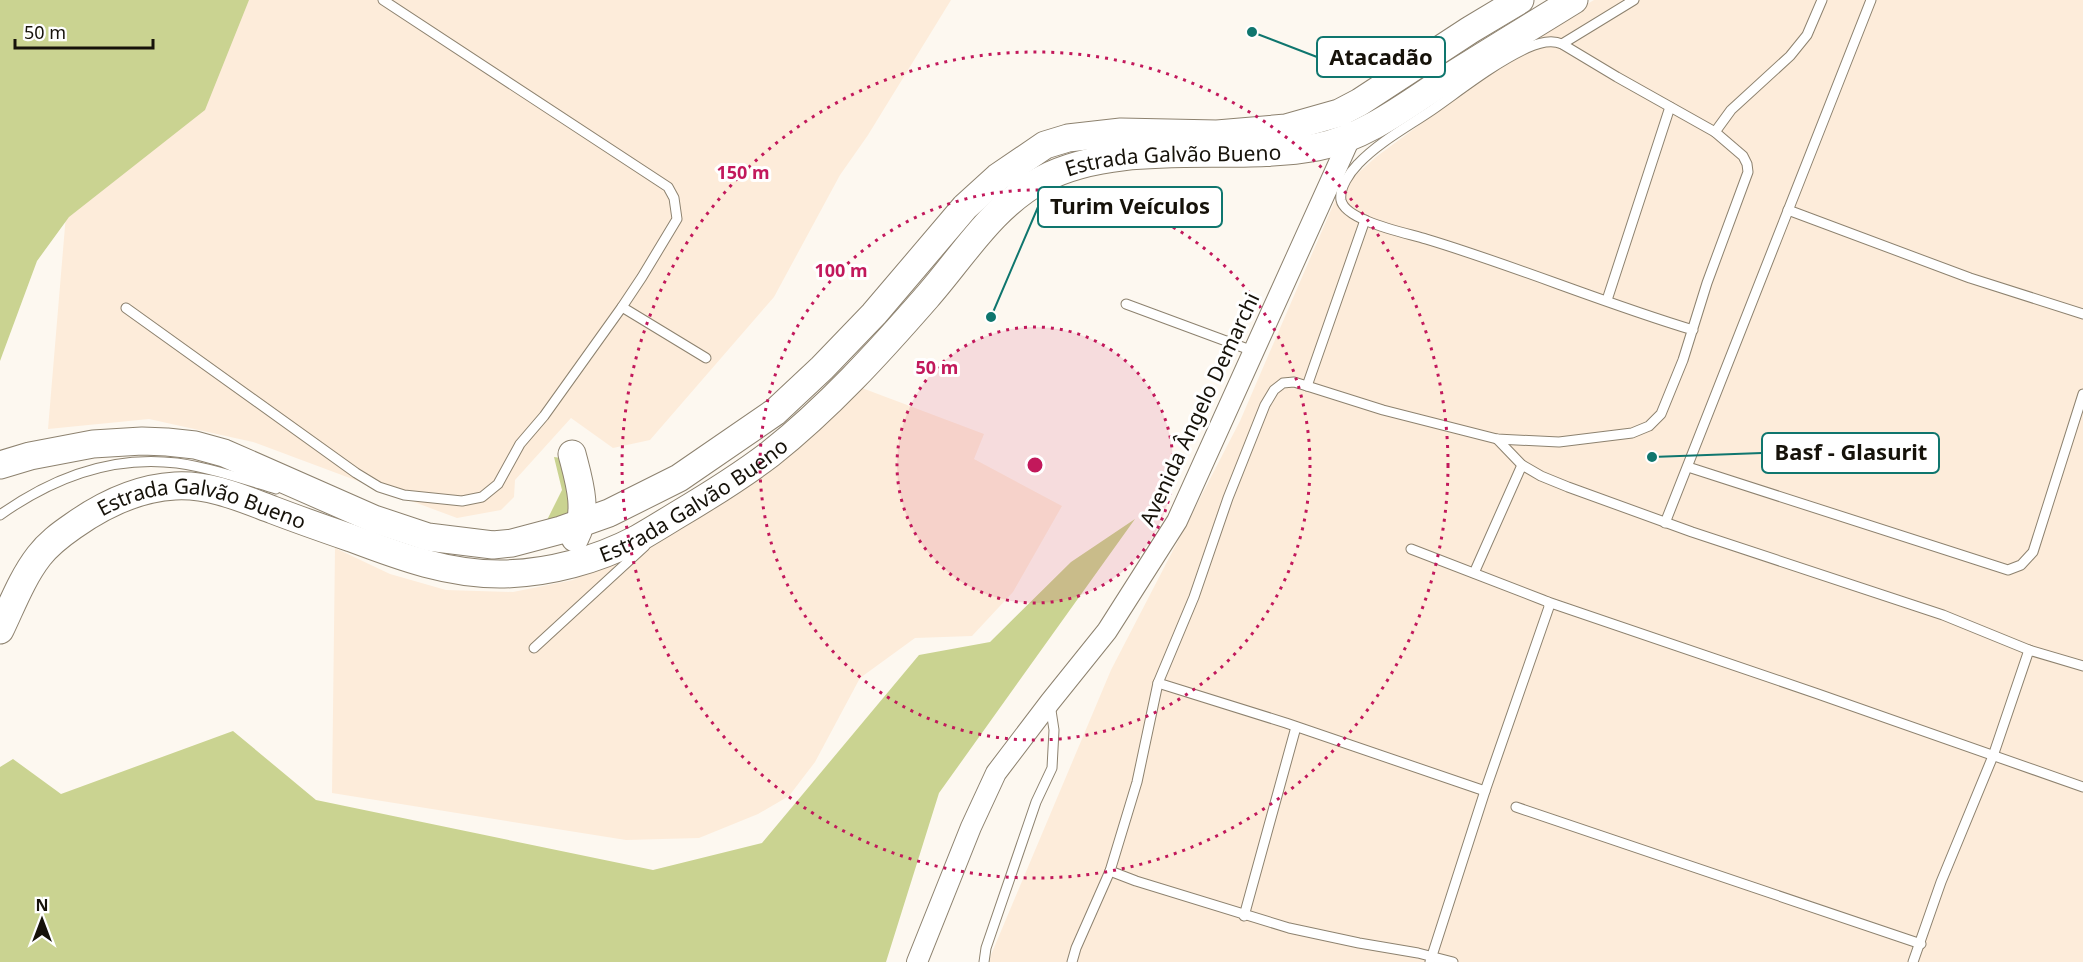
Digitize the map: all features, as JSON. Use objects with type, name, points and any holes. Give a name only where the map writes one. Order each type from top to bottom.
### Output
[{"type":"main road","points":[[1345,124],[1360,102],[1518,0]]},
{"type":"main road","points":[[1345,124],[1376,124],[1574,0]]},
{"type":"main road","name":"Estrada Galvão Bueno","points":[[0,630],[36,559],[54,539],[96,509],[113,501],[147,490],[172,486],[194,486],[224,491],[386,552],[432,566],[504,574],[550,569],[584,560],[635,540],[700,501],[770,453],[844,388],[928,296],[982,229],[1013,198],[1044,178],[1078,165],[1118,158],[1166,154],[1284,152],[1322,146],[1345,124]]},
{"type":"main road","name":"Estrada Galvão Bueno","points":[[0,465],[30,456],[93,444],[142,441],[195,446],[246,461],[374,519],[428,537],[493,545],[512,543],[609,513],[680,478],[775,412],[822,368],[873,314],[965,207],[998,177],[1045,145],[1068,138],[1120,132],[1217,134],[1345,124]]},
{"type":"main road","points":[[355,540],[408,544],[477,556],[544,553],[566,546],[576,537],[582,523],[582,496],[572,454]]},
{"type":"street","points":[[1518,0],[1541,20]]},
{"type":"street","name":"Avenida Ângelo Demarchi","points":[[917,962],[967,837],[996,773],[1107,631],[1177,521],[1253,351],[1345,124]]},
{"type":"lane","points":[[126,308],[356,473],[379,487],[404,495],[462,501],[482,497],[498,484],[520,444],[544,416],[642,277],[677,219],[674,198],[668,187],[383,0]]},
{"type":"lane","points":[[1562,44],[1634,0]]},
{"type":"lane","points":[[1715,132],[1731,110],[1790,56],[1807,35],[1822,0]]},
{"type":"lane","points":[[1665,523],[1871,0]]},
{"type":"lane","points":[[1072,962],[1110,871],[1137,782],[1158,683],[1194,597],[1228,498],[1265,405],[1274,390],[1283,383],[1294,381],[1383,410],[1497,439],[1559,442],[1632,433],[1649,426],[1661,414],[1683,360],[1693,330],[1707,283],[1748,172],[1743,156],[1715,132],[1557,42],[1542,42],[1526,49],[1378,147],[1358,164],[1345,183],[1341,201],[1348,211],[1365,220],[1693,330]]},
{"type":"lane","points":[[1606,300],[1670,107]]},
{"type":"lane","points":[[1788,210],[1970,278],[2083,314]]},
{"type":"lane","points":[[1307,386],[1365,220]]},
{"type":"lane","points":[[1126,304],[1253,351]]},
{"type":"lane","points":[[622,307],[706,358]]},
{"type":"lane","points":[[1688,466],[2008,570],[2021,565],[2033,552],[2083,394]]},
{"type":"lane","points":[[1497,439],[1522,465],[1568,487],[1665,523],[1943,615],[2029,650],[2083,666]]},
{"type":"lane","points":[[0,515],[64,478],[109,465],[156,462],[212,470],[374,519]]},
{"type":"lane","points":[[1474,573],[1522,465]]},
{"type":"lane","points":[[212,470],[355,540]]},
{"type":"lane","points":[[534,648],[629,562],[670,519]]},
{"type":"lane","points":[[1411,549],[1548,602],[2083,787]]},
{"type":"lane","points":[[1431,959],[1485,791],[1549,607],[1548,602]]},
{"type":"lane","points":[[1913,962],[1941,882],[1993,756],[2029,650]]},
{"type":"lane","points":[[1158,683],[1485,791]]},
{"type":"lane","points":[[984,962],[986,948],[1036,802],[1052,768],[1054,730],[1050,702]]},
{"type":"lane","points":[[1244,916],[1296,727]]},
{"type":"lane","points":[[1516,807],[1921,944]]},
{"type":"lane","points":[[1110,871],[1244,916],[1288,928],[1453,962]]},
{"type":"shaded area","points":[[84,0],[951,0],[868,135],[840,175],[774,297],[650,440],[613,448],[571,418],[515,480],[514,497],[501,510],[457,518],[253,442],[149,419],[48,429]]},
{"type":"shaded area","points":[[1594,0],[2083,0],[2083,962],[988,962],[1111,670],[1240,421],[1340,189],[1376,157],[1561,20]]},
{"type":"shaded area","points":[[862,388],[984,434],[974,459],[1062,506],[1013,592],[972,636],[915,638],[860,678],[815,762],[789,796],[758,814],[699,838],[626,840],[332,793],[335,548],[390,574],[446,590],[513,592],[573,580],[725,501]]},
{"type":"green space","points":[[0,0],[249,0],[205,110],[69,217],[37,261],[0,361]]},
{"type":"green space","points":[[554,457],[561,458],[571,486],[571,510],[566,515],[547,520],[562,490]]},
{"type":"green space","points":[[1135,519],[939,793],[886,962],[0,962],[0,767],[13,759],[61,794],[233,731],[316,800],[653,870],[762,843],[919,655],[990,642],[1071,562]]},
{"type":"place","name":"Atacadão","points":[[1252,32]]},
{"type":"place","name":"Turim Veículos","points":[[991,317]]},
{"type":"place","name":"Basf - Glasurit","points":[[1652,457]]}]
